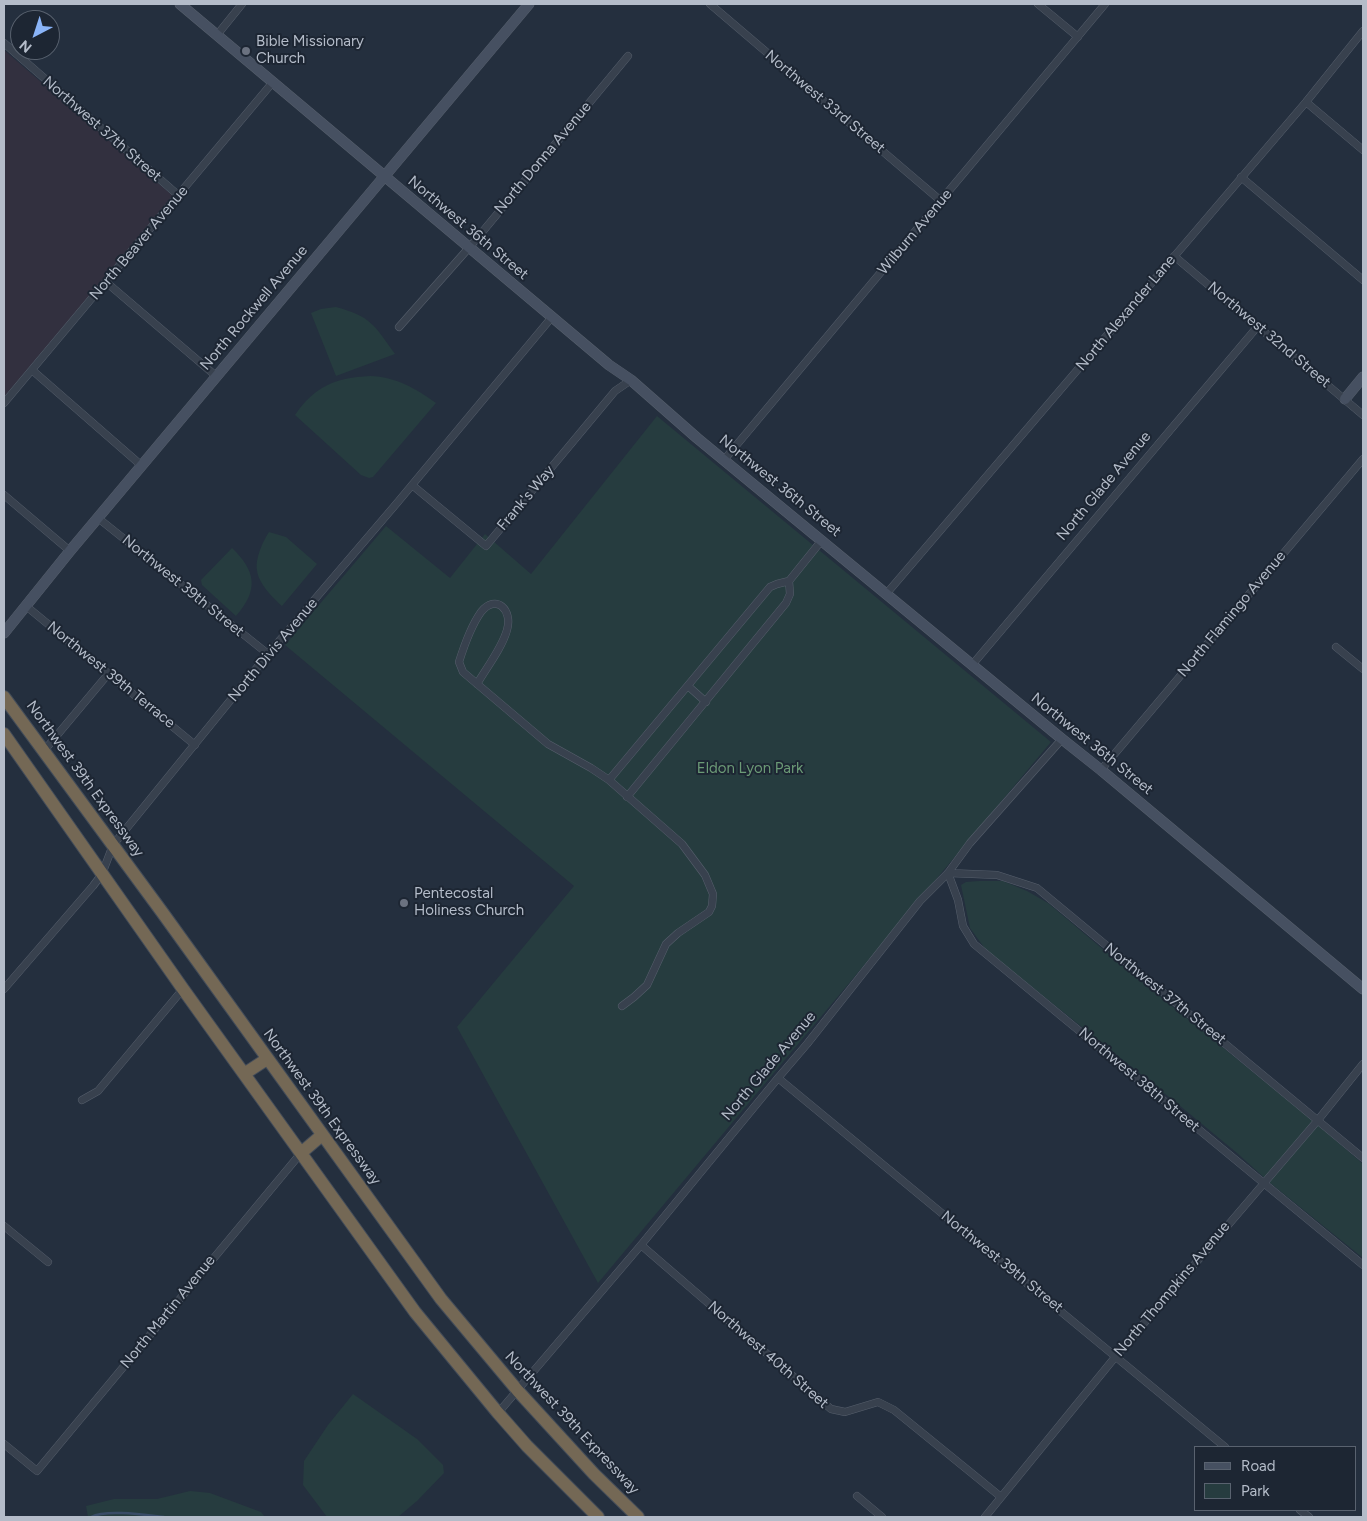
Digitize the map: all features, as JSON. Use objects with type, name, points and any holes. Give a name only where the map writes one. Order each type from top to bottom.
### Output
[{"type":"highway","name":"Northwest 39th Expressway","points":[[4,697],[441,1299],[518,1391],[601,1481],[638,1517]]},
{"type":"highway","points":[[4,734],[182,989],[415,1312],[498,1413],[541,1460],[598,1517]]},
{"type":"highway","points":[[244,1074],[267,1059]]},
{"type":"highway","points":[[301,1153],[322,1135]]},
{"type":"street","name":"Northwest 36th Street","points":[[180,4],[468,248],[609,365],[631,380],[724,460],[1101,770],[1363,989]]},
{"type":"street","points":[[217,35],[242,4]]},
{"type":"street","name":"North Rockwell Avenue","points":[[4,632],[216,376],[529,4]]},
{"type":"street","name":"Northwest 33rd Street","points":[[710,4],[941,201]]},
{"type":"street","points":[[1038,4],[1078,37]]},
{"type":"street","name":"Wilburn Avenue","points":[[724,460],[1105,4]]},
{"type":"street","name":"North Alexander Lane","points":[[886,593],[1306,102],[1363,31]]},
{"type":"street","name":"Northwest 37th Street","points":[[4,43],[178,195]]},
{"type":"street","name":"North Donna Avenue","points":[[399,327],[468,248],[628,56]]},
{"type":"street","name":"North Beaver Avenue","points":[[4,403],[273,82]]},
{"type":"street","points":[[1306,102],[1363,150]]},
{"type":"street","points":[[1241,177],[1363,280]]},
{"type":"street","name":"Northwest 32nd Street","points":[[1174,256],[1363,415]]},
{"type":"street","points":[[106,282],[216,376]]},
{"type":"street","name":"North Divis Avenue","points":[[4,989],[102,874],[113,845],[268,654],[552,317]]},
{"type":"street","name":"North Glade Avenue","points":[[972,665],[1258,326]]},
{"type":"street","points":[[32,370],[142,466]]},
{"type":"street","points":[[1344,399],[1363,377]]},
{"type":"street","name":"Frank's Way","points":[[412,485],[486,546],[615,391],[631,380]]},
{"type":"street","name":"North Flamingo Avenue","points":[[1101,770],[1363,459]]},
{"type":"street","points":[[4,495],[70,551]]},
{"type":"street","name":"Northwest 39th Street","points":[[98,518],[268,654]]},
{"type":"street","points":[[609,780],[770,587],[789,581],[822,540]]},
{"type":"street","points":[[627,797],[786,603],[790,594],[789,581]]},
{"type":"street","points":[[477,684],[508,629],[509,617],[505,608],[498,604],[490,605],[482,612],[459,662],[463,672],[477,684],[548,744],[609,780],[682,844],[705,875],[713,894],[712,906],[709,912],[678,933],[666,944],[647,985],[622,1006]]},
{"type":"street","name":"Northwest 39th Terrace","points":[[26,606],[195,745]]},
{"type":"street","points":[[1336,646],[1363,669]]},
{"type":"street","points":[[43,752],[109,673]]},
{"type":"street","points":[[688,686],[706,702]]},
{"type":"street","name":"North Glade Avenue","points":[[498,1413],[641,1245],[807,1044],[920,902],[1062,739]]},
{"type":"street","name":"Northwest 37th Street","points":[[948,872],[997,875],[1037,888],[1363,1158]]},
{"type":"street","name":"Northwest 38th Street","points":[[948,872],[958,900],[963,926],[974,944],[1363,1265]]},
{"type":"street","points":[[82,1100],[98,1091],[182,989]]},
{"type":"street","name":"North Thompkins Avenue","points":[[985,1517],[1116,1356],[1318,1120],[1363,1064]]},
{"type":"street","name":"Northwest 39th Street","points":[[778,1078],[1224,1446]]},
{"type":"street","name":"North Martin Avenue","points":[[4,1444],[37,1471],[301,1153]]},
{"type":"street","points":[[4,1226],[48,1262]]},
{"type":"street","name":"Northwest 40th Street","points":[[641,1245],[831,1409],[845,1412],[878,1402],[894,1410],[1001,1497]]},
{"type":"street","points":[[857,1496],[882,1517]]},
{"type":"shaded area","points":[[4,50],[10,55],[10,60],[16,60],[173,196],[4,397]]},
{"type":"green space","points":[[336,307],[357,314],[371,323],[395,354],[336,376],[311,313],[321,309]]},
{"type":"green space","points":[[370,376],[405,384],[436,403],[373,477],[369,478],[361,475],[295,415],[310,397],[327,385],[346,379]]},
{"type":"green space","name":"Eldon Lyon Park","points":[[657,416],[1051,742],[598,1283],[457,1027],[574,886],[285,645],[386,526],[450,578],[485,534],[531,574]]},
{"type":"green space","points":[[269,532],[286,537],[317,564],[282,606],[270,595],[263,585],[257,570],[258,556]]},
{"type":"green space","points":[[232,548],[246,565],[252,581],[248,598],[236,616],[202,585],[201,580]]},
{"type":"green space","points":[[1003,881],[1027,891],[1048,903],[1363,1164],[1363,1258],[1269,1182],[1179,1105],[986,950],[970,928],[961,885],[966,882]]},
{"type":"green space","points":[[353,1394],[417,1439],[443,1465],[444,1473],[417,1501],[398,1517],[327,1517],[303,1485],[304,1461],[328,1425]]},
{"type":"green space","points":[[190,1491],[210,1493],[261,1512],[265,1517],[88,1517],[86,1506],[114,1499],[157,1499]]},
{"type":"waterway","points":[[91,1517],[106,1513],[164,1517]]},
{"type":"place","name":"Bible Missionary Church","points":[[246,51]]},
{"type":"place","name":"Pentecostal Holiness Church","points":[[404,903]]}]
